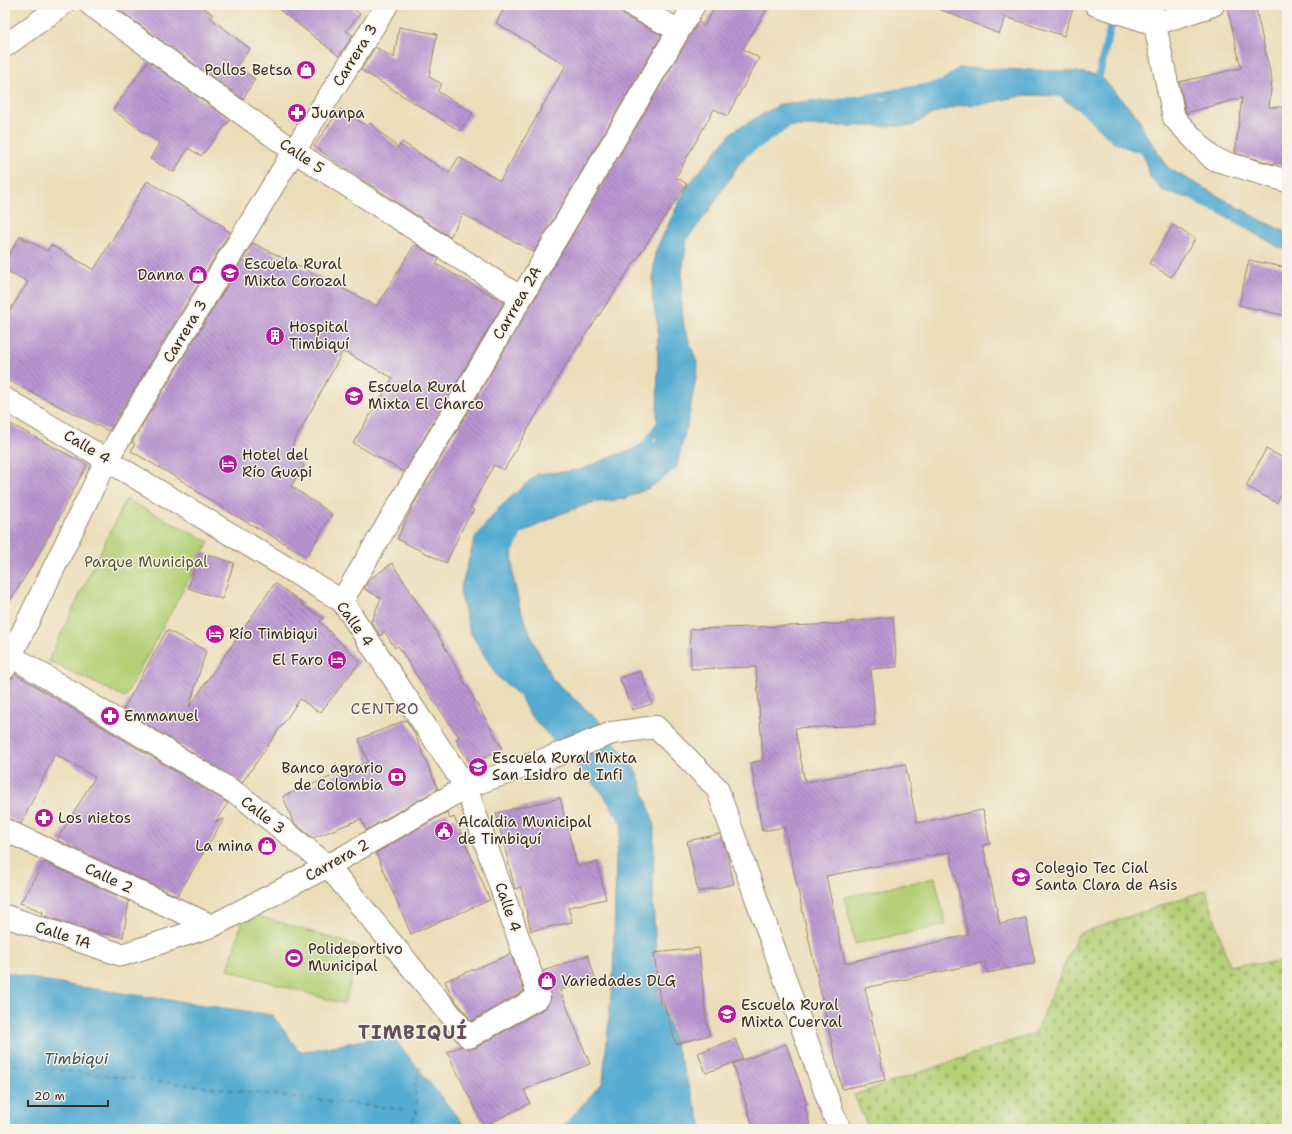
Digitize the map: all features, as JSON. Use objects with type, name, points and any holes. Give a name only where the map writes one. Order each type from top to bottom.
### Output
[{"type":"street","points":[[5,46],[62,5]]},
{"type":"street","name":"Calle 5","points":[[91,5],[294,151],[520,297]]},
{"type":"street","name":"Carrera 3","points":[[7,658],[107,459],[294,151],[387,5]]},
{"type":"street","points":[[632,5],[678,30]]},
{"type":"street","name":"Carrrea 2A","points":[[342,601],[520,297],[694,5]]},
{"type":"street","points":[[1107,9],[1153,14],[1213,5]]},
{"type":"street","points":[[1153,14],[1174,118],[1213,159],[1287,181]]},
{"type":"street","name":"Calle 4","points":[[5,399],[342,601],[466,787],[540,997],[469,1037]]},
{"type":"street","name":"Calle 3","points":[[7,658],[242,798],[328,866],[469,1037]]},
{"type":"street","name":"Carrera 2","points":[[122,954],[212,926],[328,866],[466,787],[549,758],[612,733],[656,727],[717,788],[832,1111],[840,1129]]},
{"type":"street","name":"Calle 2","points":[[5,830],[212,926]]},
{"type":"street","name":"Calle 1A","points":[[5,916],[122,954]]},
{"type":"green space","name":"Parque Municipal","points":[[126,499],[209,542],[125,697],[48,661]]},
{"type":"green space","points":[[935,878],[946,925],[855,944],[845,897]]},
{"type":"green space","points":[[1206,890],[1229,965],[1287,962],[1287,1129],[869,1129],[854,1095],[1035,1033],[1078,934]]},
{"type":"green space","name":"Polideportivo Municipal","points":[[245,912],[361,947],[344,1004],[228,970]]},
{"type":"water","points":[[958,68],[1069,71],[1099,75],[1137,116],[1147,136],[1168,168],[1287,233],[1287,250],[1234,222],[1199,200],[1164,192],[1150,177],[1143,154],[1113,142],[1082,112],[1059,96],[1025,95],[983,104],[961,105],[932,114],[912,126],[791,126],[759,139],[738,165],[708,212],[687,239],[682,273],[681,301],[684,327],[698,366],[688,421],[676,468],[651,487],[624,499],[591,503],[560,514],[512,538],[513,577],[520,608],[535,645],[553,680],[599,721],[637,773],[654,823],[653,903],[659,995],[703,1129],[561,1129],[603,1082],[613,975],[616,856],[622,824],[603,794],[529,714],[520,696],[497,676],[470,632],[460,591],[475,538],[499,508],[537,474],[580,470],[613,456],[657,442],[658,327],[652,297],[655,252],[686,188],[733,131],[781,104],[811,101],[883,101],[937,85]]},
{"type":"water","name":"Timbiqui","points":[[5,972],[54,983],[272,1015],[300,1052],[391,1035],[467,1129],[5,1129]]},
{"type":"building","points":[[112,5],[201,5],[213,15],[211,18],[250,49],[236,67],[255,79],[243,99]]},
{"type":"building","points":[[273,5],[348,5],[360,14],[346,31],[353,35],[339,56]]},
{"type":"building","points":[[506,5],[619,5],[620,11],[625,16],[662,35],[534,252],[463,214],[450,237],[343,167],[314,146],[340,109],[367,126],[370,123],[398,148],[402,142],[449,173],[459,157],[500,181],[566,65],[496,23]]},
{"type":"building","points":[[716,5],[769,5],[743,49],[759,58],[727,116],[714,109],[676,177],[687,184],[566,364],[504,470],[494,465],[470,508],[474,510],[465,523],[446,563],[397,539],[413,505],[698,22],[704,26]]},
{"type":"building","points":[[930,5],[1074,5],[1064,36],[1006,17],[999,34]]},
{"type":"building","points":[[1255,5],[1272,81],[1269,107],[1287,107],[1287,165],[1269,163],[1235,153],[1242,98],[1186,113],[1179,82],[1241,68],[1228,10]]},
{"type":"building","points":[[399,27],[437,34],[429,77],[442,84],[437,91],[473,113],[460,131],[361,70],[375,47],[394,58]]},
{"type":"building","points":[[148,61],[230,120],[201,156],[188,148],[174,172],[150,159],[159,143],[113,110]]},
{"type":"building","points":[[147,181],[225,227],[224,229],[230,232],[109,431],[5,379],[5,318],[28,282],[5,270],[5,262],[20,236],[47,251],[51,245],[94,270]]},
{"type":"building","points":[[1173,225],[1195,239],[1171,277],[1149,263]]},
{"type":"building","points":[[253,243],[377,306],[415,244],[439,259],[436,264],[504,302],[404,472],[353,443],[393,378],[343,351],[287,455],[304,465],[291,486],[332,514],[307,556],[229,512],[195,490],[196,489],[131,451],[135,444],[132,442]]},
{"type":"building","points":[[1249,260],[1287,268],[1287,316],[1239,305]]},
{"type":"building","points":[[5,421],[87,465],[36,559],[5,609]]},
{"type":"building","points":[[1266,449],[1287,460],[1287,484],[1277,503],[1246,486]]},
{"type":"building","points":[[200,552],[234,563],[222,599],[188,588]]},
{"type":"building","points":[[392,563],[434,628],[502,748],[471,765],[456,740],[459,737],[422,684],[398,646],[395,648],[384,631],[381,636],[371,622],[381,598],[364,589],[369,580]]},
{"type":"building","points":[[275,583],[303,603],[302,605],[323,618],[320,622],[360,662],[320,713],[300,699],[242,783],[123,710],[167,630],[206,651],[189,707]]},
{"type":"building","points":[[893,617],[897,667],[871,669],[875,725],[795,728],[805,782],[905,764],[917,823],[983,810],[990,844],[983,845],[1000,924],[1026,918],[1035,963],[987,973],[985,962],[865,988],[885,1080],[842,1089],[784,827],[762,831],[751,763],[763,760],[756,667],[691,669],[690,629],[847,624],[846,622]],"holes":[[[950,852],[968,935],[845,963],[826,876]]]},
{"type":"building","points":[[641,671],[652,704],[632,710],[620,678]]},
{"type":"building","points":[[15,674],[228,803],[215,822],[224,819],[177,896],[57,840],[95,777],[55,754],[21,824],[5,817],[5,680],[12,679]]},
{"type":"building","points":[[406,720],[414,732],[438,789],[366,830],[361,819],[313,838],[293,822],[283,796],[368,762],[359,739]]},
{"type":"building","points":[[560,798],[577,866],[597,862],[606,899],[568,907],[572,922],[531,931],[521,887],[515,889],[496,813]]},
{"type":"building","points":[[447,812],[450,819],[454,817],[490,900],[411,934],[376,853]]},
{"type":"building","points":[[720,834],[727,854],[734,884],[698,892],[687,841]]},
{"type":"building","points":[[44,862],[129,901],[123,937],[94,932],[42,915],[43,912],[20,903]]},
{"type":"building","points":[[699,948],[706,1020],[710,1035],[676,1044],[664,1003],[660,1003],[654,953]]},
{"type":"building","points":[[511,954],[524,991],[472,1021],[451,995],[445,981]]},
{"type":"building","points":[[588,955],[595,978],[560,990],[590,1064],[524,1090],[530,1103],[484,1126],[447,1052],[461,1046],[469,1049],[475,1048],[545,1008],[551,998],[543,971]]},
{"type":"building","points":[[735,1039],[743,1059],[706,1073],[698,1053]]},
{"type":"building","points":[[786,1044],[807,1104],[805,1105],[811,1129],[754,1129],[733,1064]]},
{"type":"waterway","points":[[1092,84],[1099,75],[1114,12]]},
{"type":"waterway","points":[[838,103],[941,85]]},
{"type":"waterway","points":[[743,154],[785,126]]},
{"type":"waterway","points":[[1190,192],[1201,202],[1216,208]]},
{"type":"waterway","points":[[635,452],[646,445],[663,419]]},
{"type":"waterway","points":[[508,554],[521,526]]},
{"type":"ferry route","points":[[5,1064],[407,1110]]},
{"type":"ferry route","points":[[407,1129],[417,1113],[415,1086],[419,1068],[422,1068]]},
{"type":"place","name":"Pollos Betsa","points":[[306,70]]},
{"type":"place","name":"Juanpa","points":[[297,113]]},
{"type":"place","name":"Escuela Rural Mixta Corozal","points":[[230,273]]},
{"type":"place","name":"Danna","points":[[198,275]]},
{"type":"place","name":"Hospital Timbiquí","points":[[275,336]]},
{"type":"place","name":"Escuela Rural Mixta El Charco","points":[[354,396]]},
{"type":"place","name":"Hotel del Río Guapi","points":[[228,464]]},
{"type":"place","name":"Río Timbiqui","points":[[215,634]]},
{"type":"place","name":"El Faro","points":[[337,660]]},
{"type":"place","name":"Emmanuel","points":[[110,716]]},
{"type":"place","name":"Escuela Rural Mixta San Isidro de Infi","points":[[478,767]]},
{"type":"place","name":"Banco agrario de Colombia","points":[[397,777]]},
{"type":"place","name":"Los nietos","points":[[44,818]]},
{"type":"place","name":"Alcaldia Municipal de Timbiquí","points":[[444,831]]},
{"type":"place","name":"La mina","points":[[267,846]]},
{"type":"place","name":"Colegio Tec Cial Santa Clara de Asis","points":[[1021,877]]},
{"type":"place","name":"Polideportivo Municipal","points":[[294,958]]},
{"type":"place","name":"Variedades DLG","points":[[547,981]]},
{"type":"place","name":"Escuela Rural Mixta Cuerval","points":[[727,1014]]},
{"type":"district","name":"CENTRO","points":[[385,708]]},
{"type":"district","name":"TIMBIQUÍ","points":[[413,1032]]}]
